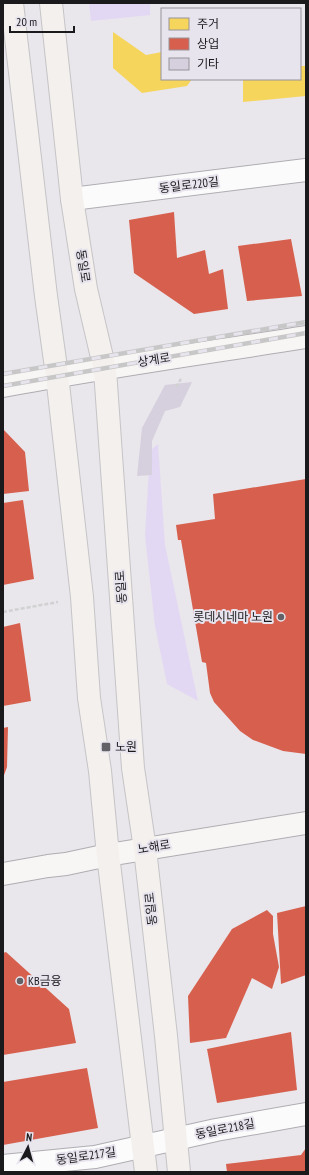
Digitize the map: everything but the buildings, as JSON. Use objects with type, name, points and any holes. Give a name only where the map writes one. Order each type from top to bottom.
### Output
[{"type":"main road","points":[[12,3],[82,597],[89,698],[100,771],[108,855],[146,1172]]},
{"type":"main road","name":"동일로","points":[[51,3],[72,199],[86,289],[105,370],[133,768],[166,1036],[179,1172]]},
{"type":"main road","name":"상계로","points":[[3,386],[57,375],[105,370],[306,337]]},
{"type":"main road","name":"노해로","points":[[3,874],[144,849],[306,824]]},
{"type":"street","name":"동일로220길","points":[[72,199],[306,170]]},
{"type":"street","name":"동일로218길","points":[[144,1147],[216,1130],[306,1114]]},
{"type":"street","name":"동일로217길","points":[[3,1166],[95,1157],[144,1147]]},
{"type":"path","points":[[3,612],[58,602]]},
{"type":"shaded area","points":[[89,3],[150,3],[150,15],[91,21]]},
{"type":"shaded area","points":[[158,444],[165,545],[198,701],[167,684],[155,626],[145,536],[150,451]]},
{"type":"railway","points":[[3,374],[306,322]]},
{"type":"railway","points":[[3,386],[306,333]]},
{"type":"place","name":"롯데시네마 노원","points":[[281,617]]},
{"type":"place","name":"노원","points":[[106,747]]},
{"type":"place","name":"KB금융","points":[[20,981]]}]
